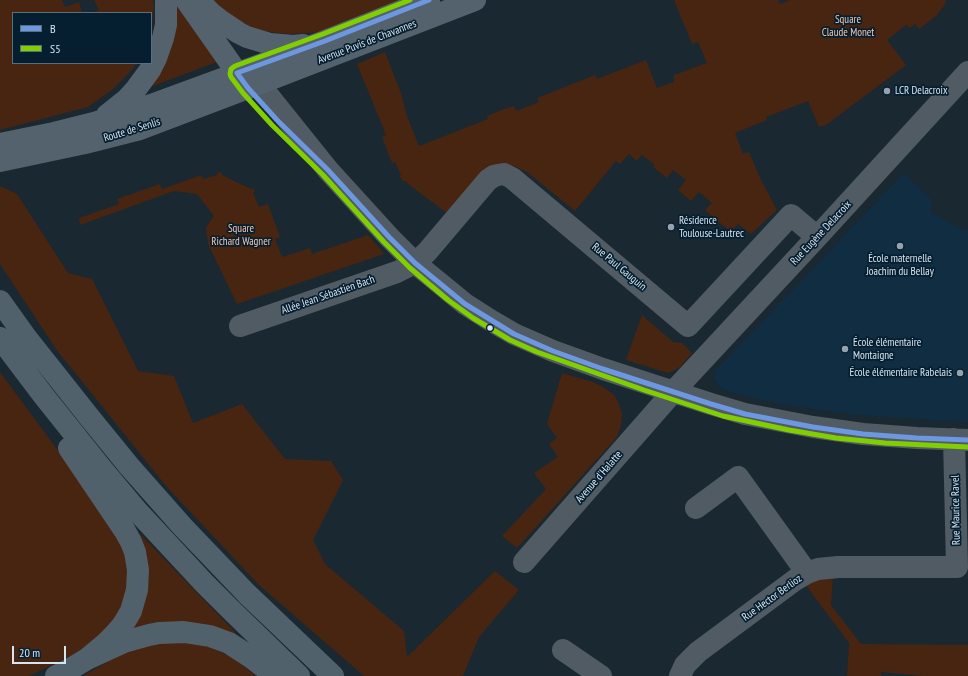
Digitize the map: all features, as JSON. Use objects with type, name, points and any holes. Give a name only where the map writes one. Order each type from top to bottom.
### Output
[{"type":"highway","points":[[0,301],[39,355],[129,466],[182,526],[247,594],[333,676]]},
{"type":"highway","points":[[0,339],[75,457],[125,531],[135,552],[138,581],[135,600],[131,611],[115,634],[87,659]]},
{"type":"highway","points":[[0,339],[102,469],[138,512],[232,612],[300,676]]},
{"type":"highway","points":[[56,676],[87,659],[124,642],[159,633],[184,632],[210,636],[230,644],[252,658],[275,676]]},
{"type":"main road","points":[[94,123],[107,116],[127,98],[150,70],[164,38],[166,25],[166,0]]},
{"type":"main road","name":"Avenue Puvis de Chavannes","points":[[248,79],[316,44],[429,0]]},
{"type":"main road","name":"Avenue Puvis de Chavannes","points":[[248,79],[475,0]]},
{"type":"main road","points":[[196,1],[230,27],[243,35],[258,41],[293,46],[316,44]]},
{"type":"main road","points":[[196,1],[248,79]]},
{"type":"main road","name":"Route de Senlis","points":[[0,144],[94,123],[151,105],[248,79]]},
{"type":"main road","name":"Route de Senlis","points":[[0,161],[85,143],[157,123],[248,79]]},
{"type":"street","name":"Rue Eugène Delacroix","points":[[673,392],[817,238],[968,72]]},
{"type":"street","points":[[248,79],[277,120],[328,170],[389,237],[415,263],[465,304],[514,334],[553,351],[718,407],[745,414],[813,427],[885,436],[961,439]]},
{"type":"street","name":"Rue Paul Gauguin","points":[[415,263],[427,252],[488,180],[494,176],[504,174],[512,178],[688,326],[791,215],[817,238]]},
{"type":"street","name":"Allée Jean Sébastien Bach","points":[[240,326],[397,272],[415,263]]},
{"type":"street","name":"Avenue d'Halatte","points":[[524,562],[673,392]]},
{"type":"street","name":"Rue Maurice Ravel","points":[[961,439],[963,571]]},
{"type":"street","points":[[696,508],[738,477],[807,573]]},
{"type":"street","name":"Rue Hector Berlioz","points":[[680,676],[685,665],[698,652],[795,580],[807,573],[838,567],[963,571]]},
{"type":"street","points":[[562,650],[601,676]]},
{"type":"shaded area","points":[[904,173],[932,200],[931,213],[963,230],[968,231],[968,422],[856,415],[812,409],[771,402],[721,388],[715,381],[715,371]]},
{"type":"green space","points":[[0,0],[62,0],[65,7],[79,2],[82,12],[12,12],[12,64],[136,64],[112,90],[88,107],[0,130]]},
{"type":"green space","points":[[94,0],[153,0],[154,6],[152,23],[152,12],[95,12],[99,10]]},
{"type":"green space","points":[[176,0],[217,62],[142,90]]},
{"type":"green space","points":[[213,0],[400,0],[321,31],[287,34],[255,29],[240,22],[227,13]]},
{"type":"green space","name":"Square Claude Monet","points":[[674,0],[778,0],[780,4],[790,0],[946,0],[946,3],[937,15],[919,29],[915,24],[910,28],[906,25],[887,40],[906,65],[826,125],[819,127],[808,101],[766,117],[767,120],[735,133],[743,154],[749,152],[761,180],[777,210],[751,234],[738,224],[731,232],[705,210],[712,203],[699,192],[691,201],[678,190],[686,180],[673,170],[667,178],[653,167],[655,165],[642,155],[637,161],[629,154],[620,164],[616,161],[575,211],[527,172],[514,166],[503,165],[447,213],[405,181],[402,181],[395,162],[392,163],[382,137],[386,135],[357,64],[385,52],[419,146],[488,119],[487,116],[504,109],[514,106],[516,111],[539,102],[537,98],[595,75],[597,79],[646,60],[657,88],[674,82],[674,75],[707,63],[698,42],[692,44]]},
{"type":"green space","name":"Square Richard Wagner","points":[[218,172],[251,189],[253,188],[255,191],[253,193],[259,207],[268,204],[280,237],[275,239],[282,257],[310,248],[312,254],[368,235],[384,254],[237,304],[208,244],[206,227],[214,216],[197,194],[174,191],[80,225],[79,218],[119,204],[117,199],[160,184],[162,189],[201,175],[203,179],[217,175]]},
{"type":"green space","points":[[0,186],[17,194],[68,273],[92,279],[138,371],[174,376],[193,423],[242,404],[285,459],[331,461],[343,480],[313,540],[325,564],[404,631],[407,657],[495,571],[519,590],[479,637],[463,676],[364,676],[259,585],[166,486],[56,349],[0,264]]},
{"type":"green space","points":[[642,315],[673,342],[682,343],[692,353],[680,367],[668,373],[626,360]]},
{"type":"green space","points":[[0,372],[124,540],[129,589],[119,617],[87,648],[29,676],[0,676]]},
{"type":"green space","points":[[562,373],[593,382],[605,388],[614,395],[622,414],[621,425],[617,437],[517,548],[502,536],[546,489],[534,473],[558,457],[549,444],[557,438],[547,424]]},
{"type":"green space","points":[[140,534],[235,632],[236,639],[128,631],[136,538]]},
{"type":"green space","points":[[833,576],[831,605],[861,644],[968,645],[968,676],[924,676],[881,672],[881,676],[847,676],[849,643],[805,584]]},
{"type":"green space","points":[[196,640],[233,658],[256,676],[83,676],[123,653],[160,642]]},
{"type":"transit line","name":"S5","points":[[410,0],[235,66],[231,69],[230,74],[243,93],[272,125],[323,175],[384,242],[410,268],[448,300],[473,318],[510,340],[537,352],[723,416],[836,438],[885,443],[968,447]]},
{"type":"transit line","name":"B","points":[[237,73],[325,41],[429,0]]},
{"type":"transit line","name":"B","points":[[237,73],[248,88],[277,120],[328,170],[389,237],[415,263],[465,304],[514,334],[553,351],[603,369],[745,414],[813,427],[863,434],[968,440]]},
{"type":"place","name":"LCR Delacroix","points":[[887,91]]},
{"type":"place","name":"Résidence Toulouse-Lautrec","points":[[671,227]]},
{"type":"place","name":"École maternelle Joachim du Bellay","points":[[900,246]]},
{"type":"place","name":"École élémentaire Montaigne","points":[[845,349]]},
{"type":"place","name":"École élémentaire Rabelais","points":[[960,373]]}]
